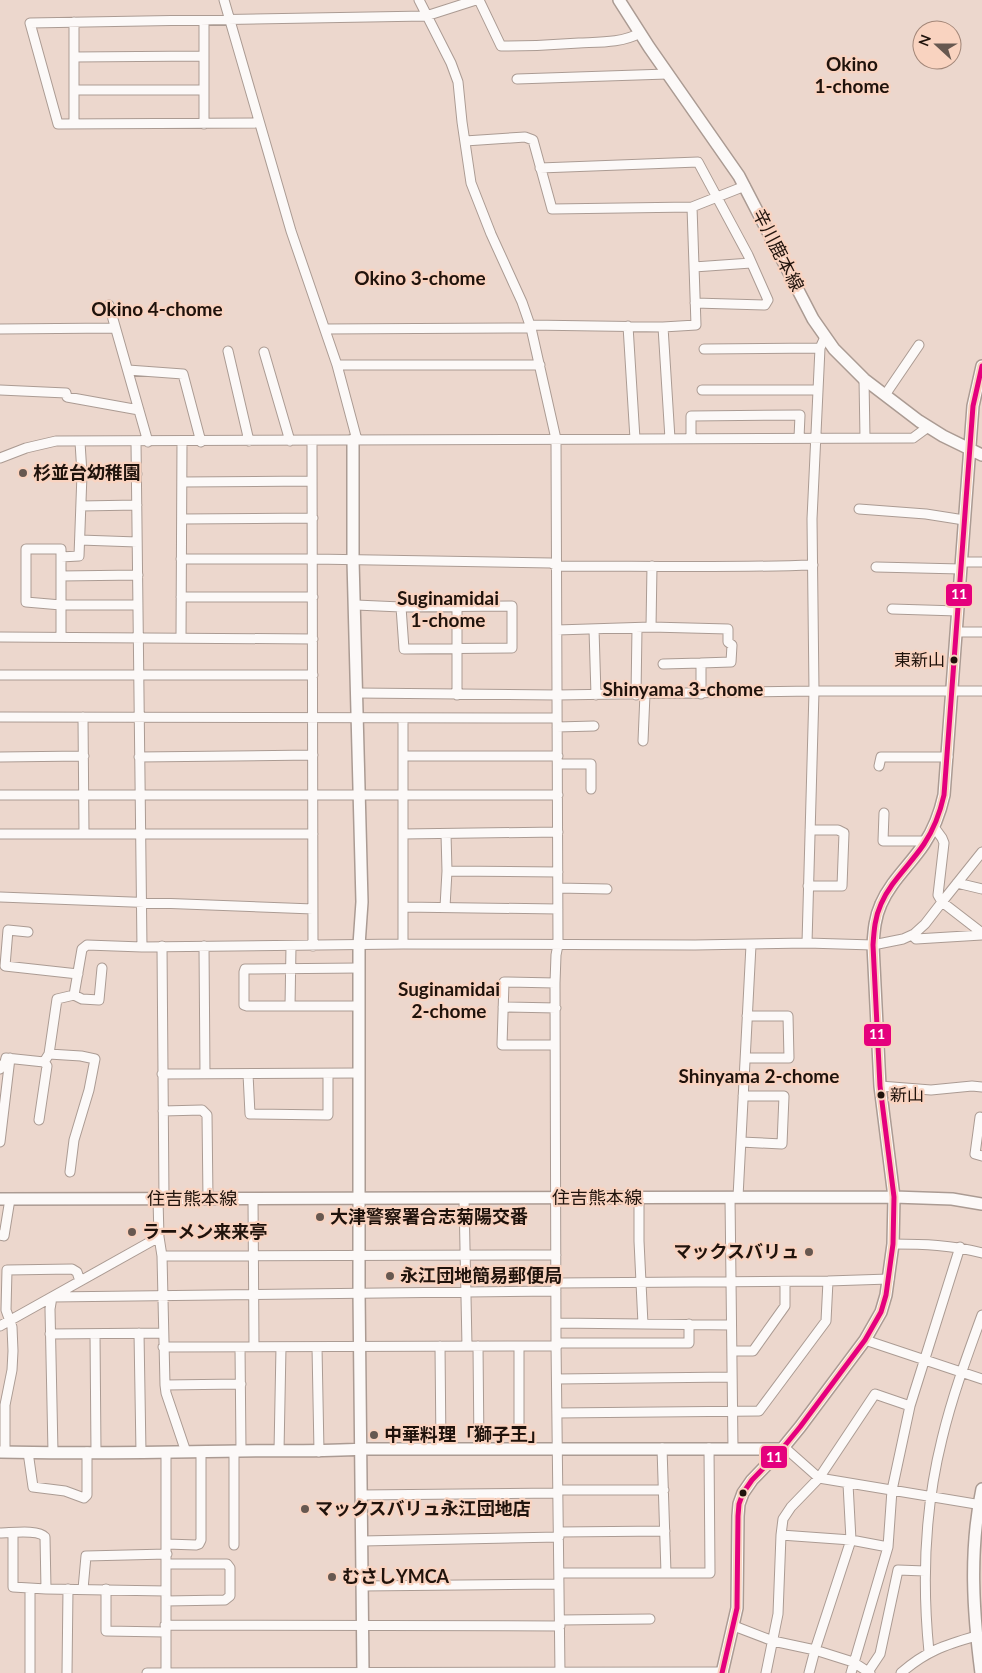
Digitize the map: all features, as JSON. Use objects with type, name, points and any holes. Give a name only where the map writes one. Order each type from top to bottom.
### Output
[{"type":"main road","name":"辛川鹿本線","points":[[619,0],[667,74],[715,140],[744,186],[813,319],[825,338],[843,360],[885,395],[928,427],[982,455]]},
{"type":"main road","points":[[722,1672],[737,1608],[739,1504],[743,1493],[752,1480],[783,1448],[865,1340],[881,1312],[889,1279],[893,1244],[894,1197],[880,1086],[872,945],[874,923],[881,903],[892,884],[926,842],[941,809],[944,795],[973,406],[982,366]]},
{"type":"main road","points":[[355,440],[353,560],[356,605],[362,902],[359,945],[359,1347],[363,1673]]},
{"type":"main road","name":"住吉熊本線","points":[[5,1199],[894,1197],[952,1199],[982,1204]]},
{"type":"main road","points":[[3,1452],[166,1453],[238,1451],[318,1452],[361,1449],[783,1448]]},
{"type":"main road","points":[[980,1672],[974,1605],[973,1556],[982,1489]]},
{"type":"street","points":[[224,0],[291,231],[337,365],[355,440]]},
{"type":"street","points":[[418,0],[451,63],[458,82],[471,183],[490,234],[522,302],[531,326],[556,439],[558,945],[555,983],[555,1045],[560,1672]]},
{"type":"street","points":[[260,122],[58,124],[30,23],[426,16],[477,0],[501,46],[605,41],[630,38],[640,33]]},
{"type":"street","points":[[204,20],[204,124]]},
{"type":"street","points":[[74,22],[74,124]]},
{"type":"street","points":[[74,57],[204,56]]},
{"type":"street","points":[[517,79],[667,74]]},
{"type":"street","points":[[74,90],[204,90]]},
{"type":"street","points":[[465,141],[525,137],[533,140],[552,209],[692,207],[744,186]]},
{"type":"street","points":[[540,168],[698,162],[751,262],[768,300],[765,304],[695,303]]},
{"type":"street","points":[[324,329],[531,326],[663,327],[696,325],[692,207]]},
{"type":"street","points":[[694,267],[751,262]]},
{"type":"street","points":[[109,305],[148,442]]},
{"type":"street","points":[[628,326],[635,439]]},
{"type":"street","points":[[663,327],[670,439]]},
{"type":"street","points":[[0,329],[116,328]]},
{"type":"street","points":[[807,943],[814,691],[812,519],[820,348],[825,338]]},
{"type":"street","points":[[885,395],[919,345]]},
{"type":"street","points":[[704,349],[820,348]]},
{"type":"street","points":[[228,351],[249,441]]},
{"type":"street","points":[[264,352],[290,441]]},
{"type":"street","points":[[337,365],[540,365]]},
{"type":"street","points":[[128,370],[183,374],[201,442]]},
{"type":"street","points":[[864,379],[865,438]]},
{"type":"street","points":[[0,390],[66,393],[67,397],[139,410]]},
{"type":"street","points":[[702,390],[818,390]]},
{"type":"street","points":[[692,438],[691,416],[790,415],[800,415],[800,438]]},
{"type":"street","points":[[0,458],[26,448],[56,442],[913,438],[928,427]]},
{"type":"street","points":[[312,441],[313,946]]},
{"type":"street","points":[[61,557],[79,556],[82,474],[80,442]]},
{"type":"street","points":[[136,442],[142,947]]},
{"type":"street","points":[[181,638],[182,442]]},
{"type":"street","points":[[82,474],[137,474]]},
{"type":"street","points":[[182,482],[312,481]]},
{"type":"street","points":[[81,506],[137,505]]},
{"type":"street","points":[[859,509],[926,514],[964,520]]},
{"type":"street","points":[[182,520],[312,518]]},
{"type":"street","points":[[80,540],[137,542]]},
{"type":"street","points":[[60,637],[61,605],[61,549],[26,549],[26,602],[61,605],[138,605]]},
{"type":"street","points":[[181,560],[313,559],[551,563],[557,566],[731,568],[813,565]]},
{"type":"street","points":[[876,567],[962,565],[982,562]]},
{"type":"street","points":[[651,627],[652,566]]},
{"type":"street","points":[[61,576],[138,575]]},
{"type":"street","points":[[181,597],[313,597]]},
{"type":"street","points":[[356,605],[401,607],[512,606],[512,648],[404,649],[401,607]]},
{"type":"street","points":[[457,695],[458,606]]},
{"type":"street","points":[[892,609],[958,611]]},
{"type":"street","points":[[557,630],[651,627],[728,629],[728,642],[732,646],[731,662],[663,664]]},
{"type":"street","points":[[637,628],[643,741]]},
{"type":"street","points":[[594,629],[596,695]]},
{"type":"street","points":[[957,632],[982,632]]},
{"type":"street","points":[[0,637],[313,639]]},
{"type":"street","points":[[701,663],[701,694]]},
{"type":"street","points":[[0,675],[313,676]]},
{"type":"street","points":[[357,693],[596,695],[814,691],[982,692]]},
{"type":"street","points":[[0,717],[403,718],[557,722],[594,726]]},
{"type":"street","points":[[84,717],[84,833]]},
{"type":"street","points":[[403,718],[403,944]]},
{"type":"street","points":[[140,757],[313,755]]},
{"type":"street","points":[[0,757],[84,756]]},
{"type":"street","points":[[403,756],[558,760],[591,764],[591,789]]},
{"type":"street","points":[[880,766],[880,756],[948,758]]},
{"type":"street","points":[[0,795],[558,795]]},
{"type":"street","points":[[884,813],[883,841],[926,842]]},
{"type":"street","points":[[934,827],[944,843],[938,895],[942,902],[982,934]]},
{"type":"street","points":[[808,886],[842,886],[844,833],[838,830],[810,830]]},
{"type":"street","points":[[403,834],[558,832]]},
{"type":"street","points":[[0,834],[313,834]]},
{"type":"street","points":[[445,908],[446,834]]},
{"type":"street","points":[[74,995],[82,949],[87,945],[142,947],[403,944],[751,945],[807,943],[872,945],[903,939],[912,935],[925,924],[982,852]]},
{"type":"street","points":[[447,871],[558,872]]},
{"type":"street","points":[[957,883],[982,889]]},
{"type":"street","points":[[558,888],[607,889]]},
{"type":"street","points":[[0,897],[313,909]]},
{"type":"street","points":[[402,907],[558,909]]},
{"type":"street","points":[[28,932],[8,930],[5,966],[78,974]]},
{"type":"street","points":[[912,935],[916,939],[982,934]]},
{"type":"street","points":[[733,1448],[731,1282],[734,1197],[741,1142],[751,945]]},
{"type":"street","points":[[162,946],[163,1111],[159,1236],[162,1256],[163,1347],[166,1393],[186,1452]]},
{"type":"street","points":[[204,946],[205,1074]]},
{"type":"street","points":[[290,1006],[291,946]]},
{"type":"street","points":[[44,1062],[49,1054],[57,999],[74,995],[99,1000],[102,968]]},
{"type":"street","points":[[359,968],[246,969],[244,972],[244,1005],[247,1006],[359,1006]]},
{"type":"street","points":[[555,983],[504,982],[502,1045],[555,1045]]},
{"type":"street","points":[[503,1007],[556,1008]]},
{"type":"street","points":[[746,1058],[789,1058],[788,1016],[747,1016]]},
{"type":"street","points":[[49,1054],[95,1059],[89,1090],[74,1140],[70,1172]]},
{"type":"street","points":[[5,1057],[44,1062]]},
{"type":"street","points":[[0,1069],[5,1062],[5,1057]]},
{"type":"street","points":[[0,1142],[5,1057]]},
{"type":"street","points":[[39,1120],[38,1100],[47,1066],[44,1062]]},
{"type":"street","points":[[162,1074],[359,1073]]},
{"type":"street","points":[[248,1074],[250,1114],[328,1116],[328,1074]]},
{"type":"street","points":[[880,1086],[931,1090],[972,1086],[982,1087]]},
{"type":"street","points":[[741,1142],[782,1144],[784,1096],[743,1096]]},
{"type":"street","points":[[163,1111],[202,1110],[207,1114],[208,1199]]},
{"type":"street","points":[[982,1118],[980,1118],[975,1154],[982,1156]]},
{"type":"street","points":[[253,1198],[254,1346]]},
{"type":"street","points":[[639,1198],[640,1283],[643,1324]]},
{"type":"street","points":[[0,1236],[4,1236],[5,1199]]},
{"type":"street","points":[[464,1199],[467,1346]]},
{"type":"street","points":[[0,1326],[159,1236]]},
{"type":"street","points":[[893,1244],[960,1247],[982,1253]]},
{"type":"street","points":[[851,1673],[888,1547],[892,1490],[910,1406],[960,1247]]},
{"type":"street","points":[[162,1256],[556,1255]]},
{"type":"street","points":[[3,1452],[5,1405],[12,1370],[13,1351],[12,1326],[6,1310],[7,1270],[72,1269],[77,1272],[80,1281]]},
{"type":"street","points":[[52,1297],[162,1294],[466,1292],[640,1283],[828,1282],[889,1279]]},
{"type":"street","points":[[732,1351],[753,1351],[785,1306],[786,1282]]},
{"type":"street","points":[[557,1413],[759,1411],[826,1321],[828,1282]]},
{"type":"street","points":[[52,1297],[50,1334],[53,1452]]},
{"type":"street","points":[[928,1652],[925,1571],[932,1496],[941,1439],[961,1373],[982,1316]]},
{"type":"street","points":[[556,1323],[731,1324]]},
{"type":"street","points":[[163,1347],[519,1346],[689,1343],[689,1324]]},
{"type":"street","points":[[139,1333],[141,1452]]},
{"type":"street","points":[[50,1334],[163,1333]]},
{"type":"street","points":[[28,1452],[33,1487],[65,1491],[84,1498],[87,1495],[91,1452],[95,1334]]},
{"type":"street","points":[[865,1340],[982,1379]]},
{"type":"street","points":[[440,1346],[441,1449]]},
{"type":"street","points":[[478,1346],[479,1449]]},
{"type":"street","points":[[519,1346],[519,1449]]},
{"type":"street","points":[[234,1544],[241,1384],[240,1347]]},
{"type":"street","points":[[278,1451],[281,1347]]},
{"type":"street","points":[[317,1347],[318,1452]]},
{"type":"street","points":[[557,1379],[732,1377]]},
{"type":"street","points":[[165,1385],[241,1384]]},
{"type":"street","points":[[766,1673],[778,1614],[780,1535],[784,1519],[791,1507],[819,1478],[875,1394],[910,1406]]},
{"type":"street","points":[[662,1448],[666,1573]]},
{"type":"street","points":[[559,1573],[710,1573],[709,1448]]},
{"type":"street","points":[[783,1448],[819,1478],[980,1505]]},
{"type":"street","points":[[83,1589],[86,1556],[167,1549],[199,1544],[201,1540],[201,1452]]},
{"type":"street","points":[[166,1453],[166,1673]]},
{"type":"street","points":[[809,1673],[851,1540],[848,1484]]},
{"type":"street","points":[[361,1495],[664,1490]]},
{"type":"street","points":[[362,1541],[665,1531]]},
{"type":"street","points":[[0,1533],[40,1533],[45,1537],[46,1589]]},
{"type":"street","points":[[13,1533],[12,1585],[15,1588],[166,1591]]},
{"type":"street","points":[[780,1535],[851,1540],[888,1547]]},
{"type":"street","points":[[166,1564],[227,1564],[230,1568],[230,1596],[225,1600],[166,1601]]},
{"type":"street","points":[[734,1626],[773,1640],[854,1662],[869,1672],[880,1654],[898,1570],[925,1571]]},
{"type":"street","points":[[362,1586],[559,1584]]},
{"type":"street","points":[[30,1589],[30,1673]]},
{"type":"street","points":[[68,1589],[68,1673]]},
{"type":"street","points":[[106,1589],[106,1631],[650,1620]]},
{"type":"street","points":[[901,1673],[928,1652],[976,1636]]},
{"type":"street","points":[[147,1673],[722,1672]]},
{"type":"transit line","name":"11","points":[[722,1673],[737,1608],[738,1516],[739,1504],[743,1493],[752,1480],[800,1427],[865,1340],[881,1312],[886,1295],[893,1244],[894,1197],[880,1086],[873,945],[875,924],[885,896],[928,838],[941,808],[944,795],[973,406],[982,366]]},
{"type":"place","name":"杉並台幼稚園","points":[[23,473]]},
{"type":"place","name":"東新山","points":[[954,660]]},
{"type":"place","name":"新山","points":[[881,1095]]},
{"type":"place","name":"大津警察署合志菊陽交番","points":[[320,1217]]},
{"type":"place","name":"ラーメン来来亭","points":[[132,1232]]},
{"type":"place","name":"マックスバリュ","points":[[809,1252]]},
{"type":"place","name":"永江団地簡易郵便局","points":[[390,1276]]},
{"type":"place","name":"中華料理「獅子王」","points":[[374,1435]]},
{"type":"place","name":"マックスバリュ永江団地店","points":[[305,1509]]},
{"type":"place","name":"むさしYMCA","points":[[332,1577]]},
{"type":"district","name":"Okino 1-chome","points":[[852,75]]},
{"type":"district","name":"Okino 3-chome","points":[[420,278]]},
{"type":"district","name":"Okino 4-chome","points":[[157,309]]},
{"type":"district","name":"Suginamidai 1-chome","points":[[448,609]]},
{"type":"district","name":"Shinyama 3-chome","points":[[683,689]]},
{"type":"district","name":"Suginamidai 2-chome","points":[[449,1000]]},
{"type":"district","name":"Shinyama 2-chome","points":[[759,1076]]}]
